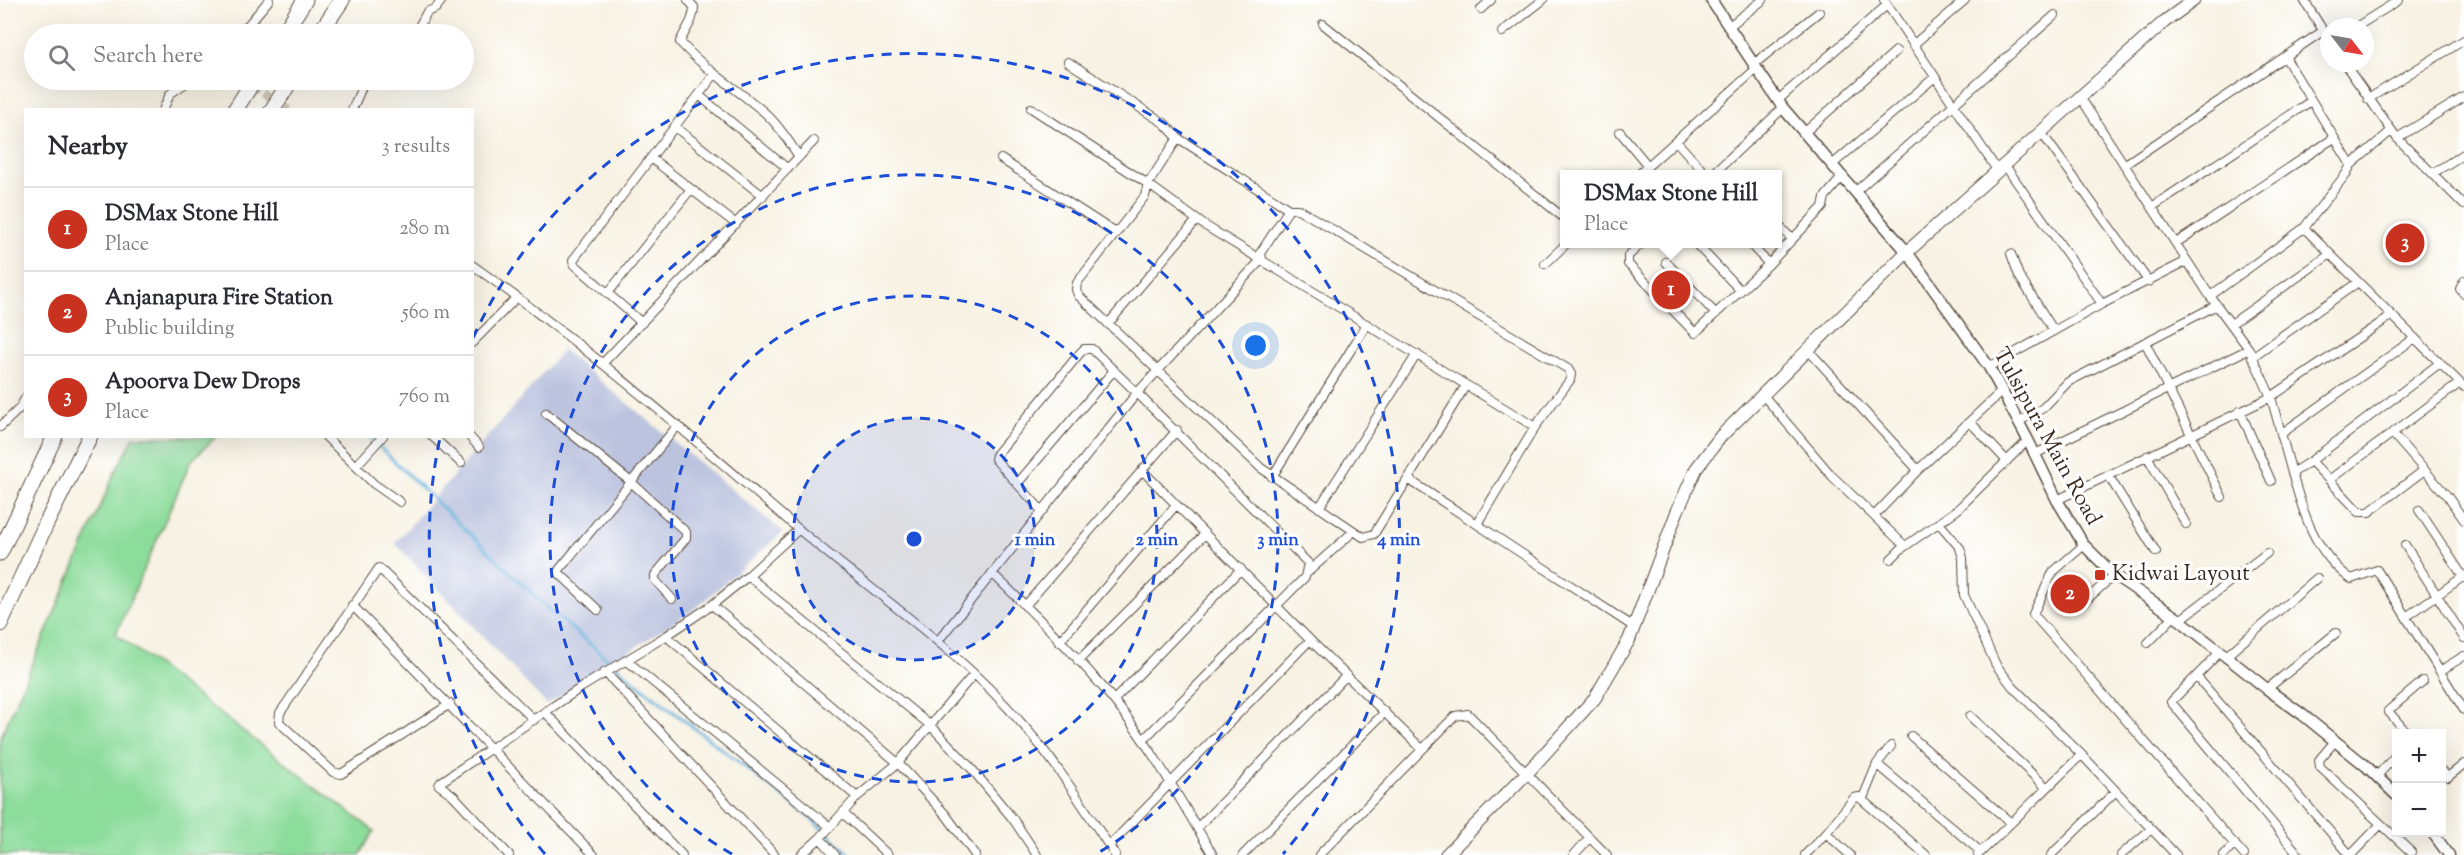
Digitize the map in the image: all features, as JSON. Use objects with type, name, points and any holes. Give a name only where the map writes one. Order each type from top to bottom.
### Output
[{"type":"highway","points":[[289,24],[305,0]]},
{"type":"highway","points":[[326,24],[342,0]]},
{"type":"highway","points":[[236,108],[248,90]]},
{"type":"highway","points":[[273,108],[285,90]]},
{"type":"highway","points":[[0,553],[54,438]]},
{"type":"highway","points":[[0,624],[89,438]]},
{"type":"main road","points":[[1446,855],[1528,772],[1595,698],[1629,640],[1677,512],[1696,469],[1721,436],[1907,252],[2164,22],[2194,0]]},
{"type":"street","points":[[249,24],[269,0]]},
{"type":"street","points":[[420,24],[427,12],[436,8],[442,0]]},
{"type":"street","points":[[688,0],[694,7],[694,17],[680,42],[714,75],[765,112],[789,140],[799,157]]},
{"type":"street","points":[[1481,9],[1491,0]]},
{"type":"street","points":[[1502,32],[1543,0]]},
{"type":"street","name":"Tulsipura Main Road","points":[[1711,0],[1781,104],[1907,252],[1989,368],[2057,500],[2084,545],[2114,575],[2177,618],[2335,741],[2392,790]]},
{"type":"street","points":[[1728,27],[1763,0]]},
{"type":"street","points":[[1913,45],[1965,0]]},
{"type":"street","points":[[2304,0],[2320,26]]},
{"type":"street","points":[[2371,18],[2400,0]]},
{"type":"street","points":[[1717,170],[1885,2],[1953,104],[2102,304]]},
{"type":"street","points":[[1645,170],[1754,67],[1819,12]]},
{"type":"street","points":[[1856,191],[2055,15]]},
{"type":"street","points":[[1323,24],[1560,215]]},
{"type":"street","points":[[2124,165],[2320,33]]},
{"type":"street","points":[[2368,99],[2464,40]]},
{"type":"street","points":[[1805,132],[1896,51]]},
{"type":"street","points":[[2284,57],[2351,165]]},
{"type":"street","points":[[1068,62],[1164,123],[1178,138],[1289,209],[1298,208],[1568,369],[1571,374],[1570,380],[1535,427],[1477,524]]},
{"type":"street","points":[[2350,72],[2394,134],[2464,205]]},
{"type":"street","points":[[642,323],[574,264],[573,260],[714,75]]},
{"type":"street","points":[[1833,164],[1935,77]]},
{"type":"street","points":[[165,108],[170,94],[176,90]]},
{"type":"street","points":[[353,108],[360,90]]},
{"type":"street","points":[[699,96],[788,169]]},
{"type":"street","points":[[2080,97],[2210,296],[2251,353],[2271,397],[2305,520],[2322,549],[2351,579],[2377,570],[2464,710]]},
{"type":"street","points":[[2210,296],[2304,228],[2351,165],[2394,134],[2464,97]]},
{"type":"street","points":[[2152,207],[2311,101]]},
{"type":"street","points":[[1031,108],[1148,184],[1196,220],[1535,427]]},
{"type":"street","points":[[675,127],[763,196]]},
{"type":"street","points":[[1620,132],[1642,170]]},
{"type":"street","points":[[2041,132],[2149,282]]},
{"type":"street","points":[[1178,138],[1148,184],[1145,196],[1077,284],[1076,290],[1078,295],[1158,372],[1272,477],[1363,537],[1374,534],[1466,385]]},
{"type":"street","points":[[2176,243],[2334,138]]},
{"type":"street","points":[[603,363],[814,141]]},
{"type":"street","points":[[1676,141],[1702,170]]},
{"type":"street","points":[[2433,173],[2464,154]]},
{"type":"street","points":[[651,158],[736,224]]},
{"type":"street","points":[[1001,159],[1116,233]]},
{"type":"street","points":[[1636,248],[1628,256],[1628,264],[1694,333],[1769,264],[1823,207],[1825,197],[1843,176]]},
{"type":"street","points":[[608,293],[691,189]]},
{"type":"street","points":[[1262,259],[1261,252],[1289,209]]},
{"type":"street","points":[[1108,324],[1196,220]]},
{"type":"street","points":[[2304,228],[2462,385],[2329,480]]},
{"type":"street","points":[[1782,229],[1792,239]]},
{"type":"street","points":[[1545,264],[1561,248]]},
{"type":"street","points":[[1701,248],[1740,290]]},
{"type":"street","points":[[1755,248],[1769,264]]},
{"type":"street","points":[[2011,254],[2019,276],[2054,331]]},
{"type":"street","points":[[2231,324],[2329,255]]},
{"type":"street","points":[[938,641],[1137,393],[1262,259]]},
{"type":"street","points":[[1989,368],[2102,304],[2187,261]]},
{"type":"street","points":[[1666,262],[1716,314]]},
{"type":"street","points":[[474,266],[603,363],[799,529],[938,641],[974,674],[1023,724],[1058,768],[1115,855]]},
{"type":"street","points":[[2464,282],[2460,289],[2464,294]]},
{"type":"street","points":[[2035,454],[2169,387],[2251,353],[2357,283]]},
{"type":"street","points":[[474,341],[517,297]]},
{"type":"street","points":[[2018,422],[2043,408],[2068,382],[2217,305]]},
{"type":"street","points":[[2057,500],[2271,397],[2391,316]]},
{"type":"street","points":[[1272,477],[1367,324]]},
{"type":"street","points":[[2281,434],[2415,338]]},
{"type":"street","points":[[2145,342],[2222,496]]},
{"type":"street","points":[[1042,511],[995,459],[996,454],[1080,353],[1084,349],[1092,350],[1177,430],[1308,563],[1307,573]]},
{"type":"street","points":[[1809,351],[1918,470]]},
{"type":"street","points":[[1319,508],[1417,354]]},
{"type":"street","points":[[2292,473],[2312,461],[2440,363]]},
{"type":"street","points":[[1017,484],[1114,370]]},
{"type":"street","points":[[1874,516],[1918,470],[2002,391]]},
{"type":"street","points":[[1763,395],[1832,476],[1905,546]]},
{"type":"street","points":[[0,427],[20,409],[24,401]]},
{"type":"street","points":[[2240,411],[2271,481]]},
{"type":"street","points":[[546,413],[631,482],[686,532],[686,538],[656,575],[655,580],[672,599]]},
{"type":"street","points":[[1970,422],[2007,461]]},
{"type":"street","points":[[598,610],[559,573],[559,570],[678,426]]},
{"type":"street","points":[[1025,606],[1177,430]]},
{"type":"street","points":[[2393,434],[2448,497],[2464,520]]},
{"type":"street","points":[[328,438],[374,484],[400,502]]},
{"type":"street","points":[[356,466],[381,438]]},
{"type":"street","points":[[434,438],[461,463]]},
{"type":"street","points":[[471,438],[479,447]]},
{"type":"street","points":[[1891,559],[1905,546],[1957,510],[2028,440]]},
{"type":"street","points":[[2147,456],[2186,524]]},
{"type":"street","points":[[2312,461],[2359,512],[2364,513],[2369,512],[2423,471]]},
{"type":"street","points":[[1142,470],[1310,640],[1422,749]]},
{"type":"street","points":[[2108,475],[2156,552]]},
{"type":"street","points":[[1408,479],[1634,627]]},
{"type":"street","points":[[1059,642],[1176,505]]},
{"type":"street","points":[[2406,617],[2464,577],[2419,510]]},
{"type":"street","points":[[1939,523],[1960,548],[1963,558],[1964,595],[1996,665],[2013,687],[2083,756],[2176,855]]},
{"type":"street","points":[[509,855],[453,795],[439,785],[441,782],[605,672],[666,636],[712,605],[748,576],[799,529]]},
{"type":"street","points":[[1143,740],[1307,573],[1354,531]]},
{"type":"street","points":[[1078,661],[1205,534]]},
{"type":"street","points":[[2084,545],[2053,572],[2033,614],[2244,855]]},
{"type":"street","points":[[2405,545],[2464,638]]},
{"type":"street","points":[[2148,643],[2177,618],[2266,553]]},
{"type":"street","points":[[1114,700],[1241,569]]},
{"type":"street","points":[[450,704],[341,774],[333,772],[279,722],[280,713],[376,570],[382,570],[534,720]]},
{"type":"street","points":[[992,573],[1114,700],[1172,784],[1213,855]]},
{"type":"street","points":[[2084,602],[2114,575]]},
{"type":"street","points":[[748,576],[931,726],[971,768],[1013,819],[1037,855]]},
{"type":"street","points":[[2299,855],[2172,704],[2172,700],[2222,654],[2317,578]]},
{"type":"street","points":[[352,605],[594,855]]},
{"type":"street","points":[[712,605],[898,763],[946,815],[975,855]]},
{"type":"street","points":[[2267,689],[2336,633]]},
{"type":"street","points":[[666,636],[857,797]]},
{"type":"street","points":[[1109,846],[1310,640]]},
{"type":"street","points":[[2440,671],[2464,656]]},
{"type":"street","points":[[626,660],[830,826]]},
{"type":"street","points":[[605,672],[775,855]]},
{"type":"street","points":[[801,855],[820,838],[857,797],[898,763],[974,674]]},
{"type":"street","points":[[1197,828],[1347,675]]},
{"type":"street","points":[[2197,677],[2355,854],[2382,824]]},
{"type":"street","points":[[2404,729],[2388,711],[2423,681]]},
{"type":"street","points":[[1243,855],[1385,712]]},
{"type":"street","points":[[546,713],[682,855]]},
{"type":"street","points":[[1319,855],[1455,716],[1468,714],[1528,772],[1607,855]]},
{"type":"street","points":[[1970,716],[2047,788]]},
{"type":"street","points":[[1911,736],[2011,823]]},
{"type":"street","points":[[2335,741],[2319,760],[2320,767],[2411,852]]},
{"type":"street","points":[[1863,798],[1877,764],[1891,746]]},
{"type":"street","points":[[1877,764],[1980,853],[2078,758],[2083,756]]},
{"type":"street","points":[[2377,776],[2392,760]]},
{"type":"street","points":[[2446,775],[2448,777],[2464,764]]},
{"type":"street","points":[[2050,855],[2116,791]]},
{"type":"street","points":[[1805,855],[1854,798],[1863,798],[1926,855]]},
{"type":"street","points":[[843,813],[888,855]]},
{"type":"street","points":[[2121,855],[2151,829]]},
{"type":"street","points":[[1826,833],[1850,855]]},
{"type":"street","points":[[2436,837],[2449,855]]},
{"type":"street","points":[[820,838],[835,855]]},
{"type":"street","points":[[1574,855],[1589,838]]},
{"type":"street","points":[[2224,855],[2235,844]]},
{"type":"shaded area","points":[[563,350],[783,532],[697,607],[547,705],[395,543]]},
{"type":"green space","points":[[133,438],[215,438],[191,461],[116,634],[374,831],[360,855],[189,855],[183,852],[180,855],[0,855],[0,739],[116,470]]},
{"type":"waterway","points":[[370,438],[545,606],[636,683],[806,814],[851,855]]},
{"type":"tunnel","points":[[258,90],[286,108]]},
{"type":"place","name":"Apoorva Dew Drops","points":[[2405,243]]},
{"type":"place","name":"DSMax Stone Hill","points":[[1671,290]]},
{"type":"place","name":"Kidwai Layout","points":[[2100,575]]},
{"type":"place","name":"Anjanapura Fire Station","points":[[2070,594]]}]
